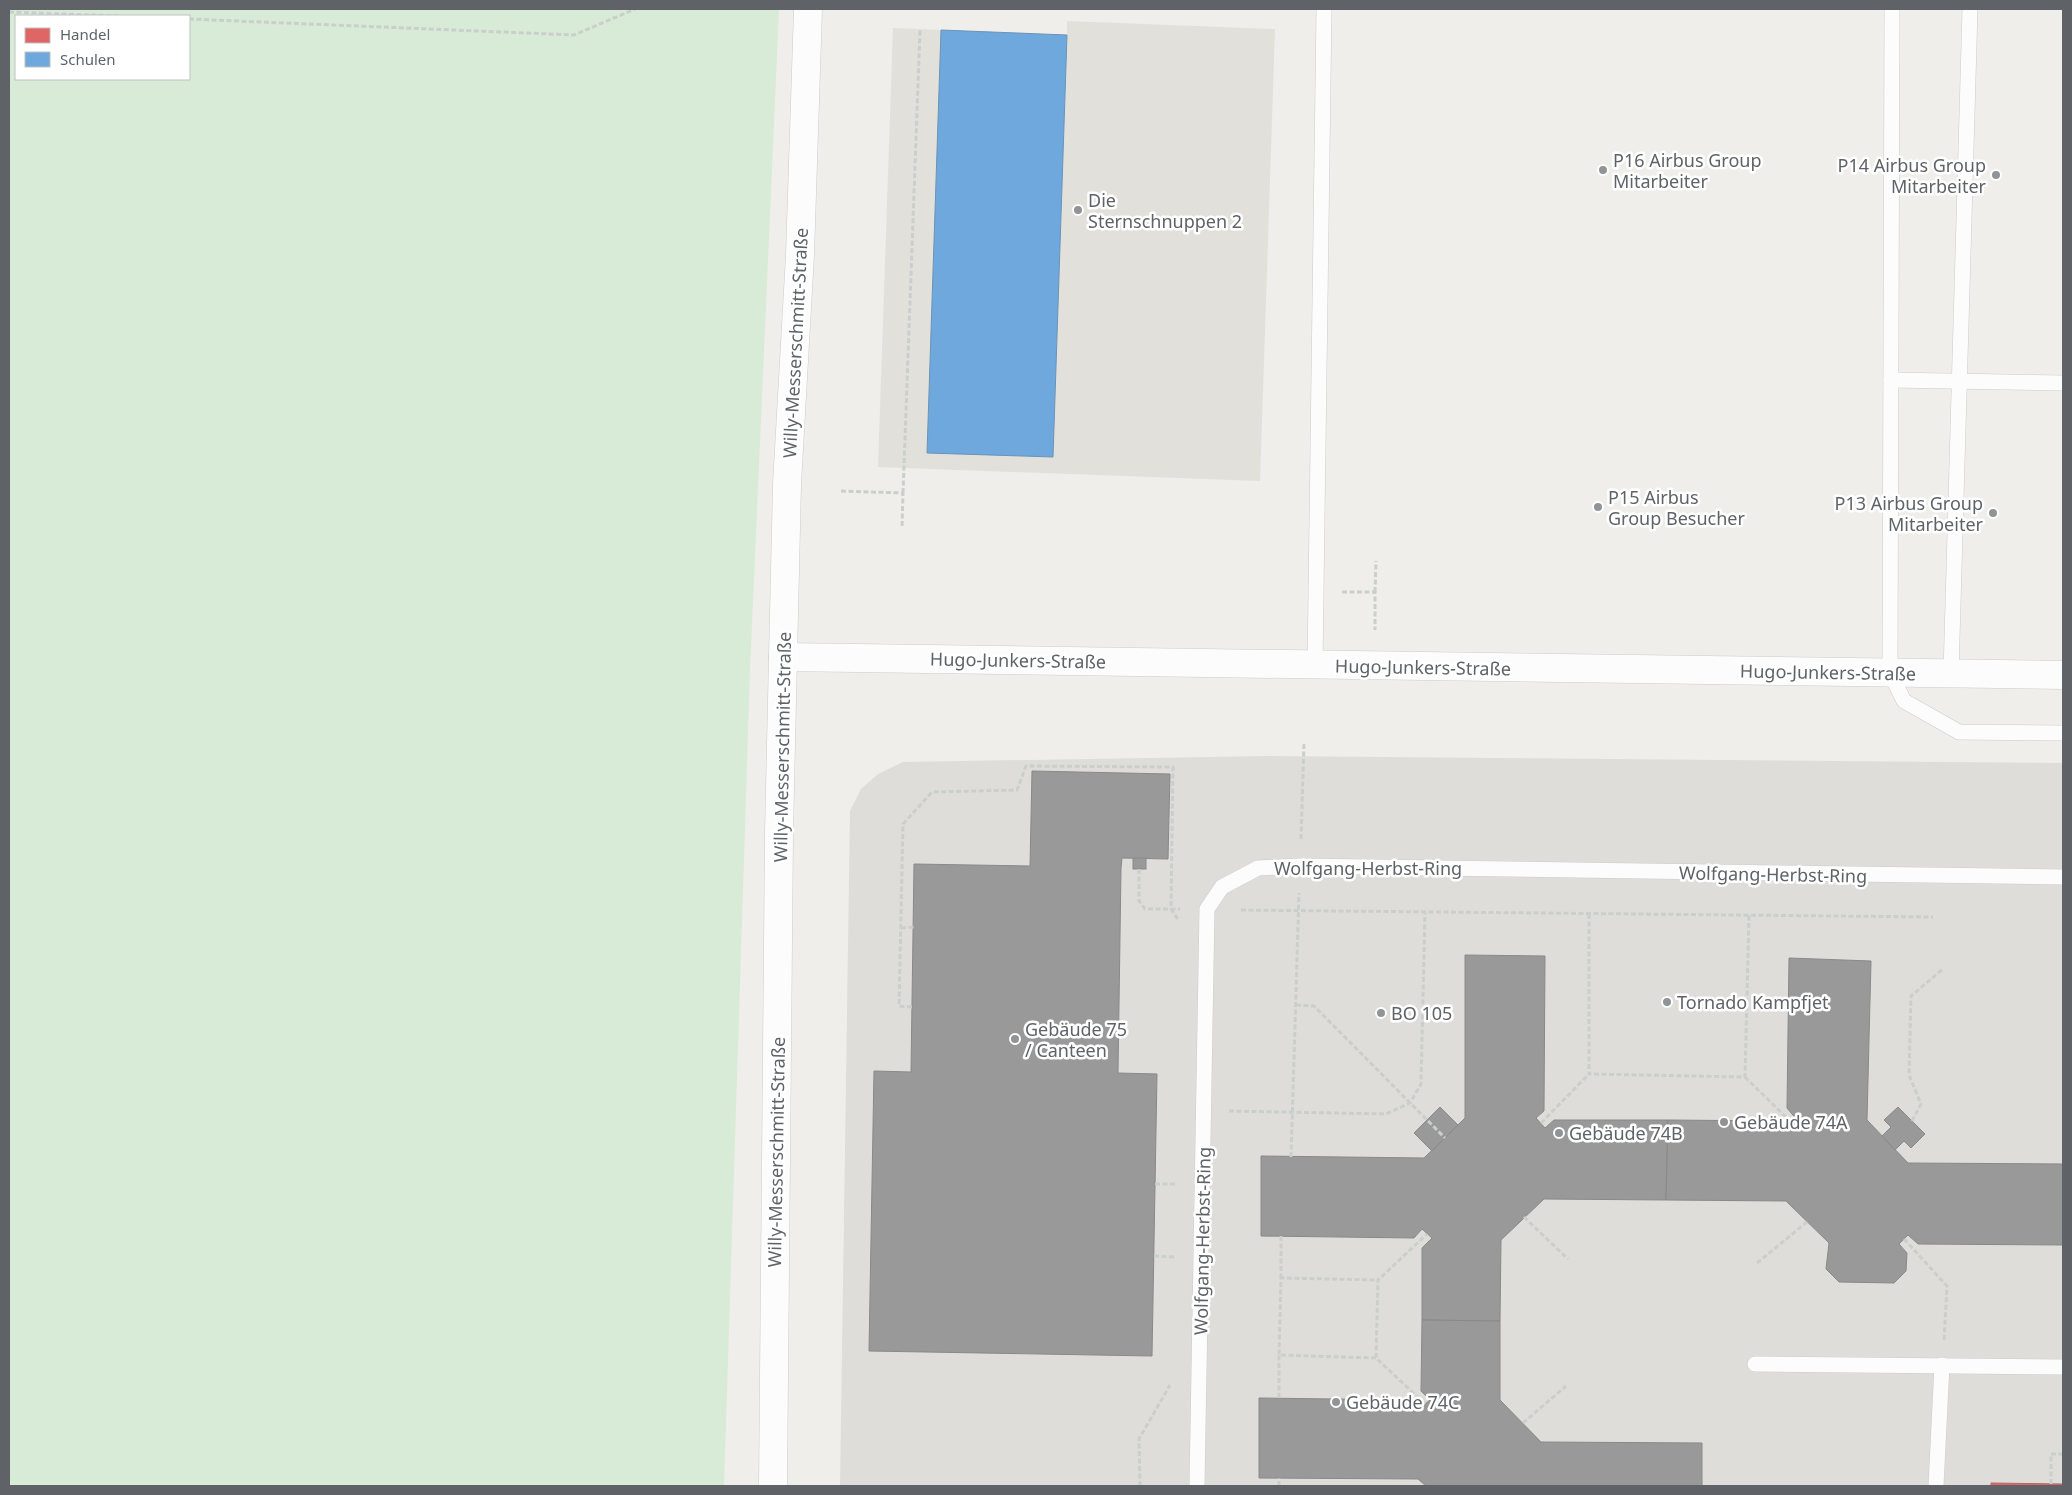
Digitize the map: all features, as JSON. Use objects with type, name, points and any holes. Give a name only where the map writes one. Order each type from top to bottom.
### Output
[{"type":"street","name":"Willy-Messerschmitt-Straße","points":[[773,1486],[779,852],[783,656],[788,484],[800,255],[808,9]]},
{"type":"street","name":"Hugo-Junkers-Straße","points":[[783,656],[1315,666],[2063,675]]},
{"type":"lane","points":[[1315,666],[1324,9]]},
{"type":"lane","points":[[1892,9],[1890,672],[1904,701],[1959,732],[2063,732]]},
{"type":"lane","points":[[1951,674],[1970,9]]},
{"type":"lane","points":[[1891,380],[2063,383]]},
{"type":"lane","name":"Wolfgang-Herbst-Ring","points":[[1197,1486],[1207,909],[1222,887],[1258,868],[1300,866],[2063,877]]},
{"type":"lane","points":[[1755,1364],[2063,1367]]},
{"type":"lane","points":[[1936,1486],[1942,1366]]},
{"type":"path","points":[[190,19],[574,35],[635,9]]},
{"type":"path","points":[[9,12],[92,15]]},
{"type":"path","points":[[902,528],[920,30]]},
{"type":"path","points":[[841,491],[903,493]]},
{"type":"path","points":[[1375,630],[1376,561]]},
{"type":"path","points":[[1316,592],[1375,592]]},
{"type":"path","points":[[1290,1156],[1304,742]]},
{"type":"path","points":[[912,1007],[899,1006],[903,824],[932,792],[1017,790],[1026,766],[1173,767],[1171,909]]},
{"type":"path","points":[[1139,869],[1139,901],[1145,909],[1933,917]]},
{"type":"path","points":[[1204,1110],[1386,1114],[1410,1103],[1421,1084],[1425,912]]},
{"type":"path","points":[[1541,1123],[1589,1074],[1589,914]]},
{"type":"path","points":[[1745,1077],[1749,915]]},
{"type":"path","points":[[901,928],[914,928]]},
{"type":"path","points":[[1912,1120],[1921,1104],[1909,1075],[1911,996],[1943,969]]},
{"type":"path","points":[[1296,1005],[1314,1006],[1445,1138]]},
{"type":"path","points":[[1589,1074],[1745,1077],[1793,1124]]},
{"type":"path","points":[[1155,1184],[1178,1184]]},
{"type":"path","points":[[1524,1217],[1568,1259]]},
{"type":"path","points":[[1757,1263],[1807,1222]]},
{"type":"path","points":[[1281,1278],[1378,1280],[1427,1234]]},
{"type":"path","points":[[1279,1398],[1281,1236]]},
{"type":"path","points":[[1904,1239],[1946,1286],[1942,1366]]},
{"type":"path","points":[[1154,1256],[1177,1257]]},
{"type":"path","points":[[1376,1358],[1378,1280]]},
{"type":"path","points":[[1279,1355],[1376,1358],[1425,1404]]},
{"type":"path","points":[[1523,1423],[1566,1386]]},
{"type":"path","points":[[2051,1484],[2051,1454],[2063,1454]]},
{"type":"path","points":[[1279,1478],[1279,1486]]},
{"type":"shaded area","name":"Die Sternschnuppen 2","points":[[1067,21],[1275,29],[1260,481],[878,467],[893,28],[1067,35]]},
{"type":"shaded area","points":[[1267,756],[2063,763],[2063,1486],[840,1486],[850,811],[861,789],[878,774],[903,762]]},
{"type":"green space","points":[[9,9],[779,9],[750,670],[724,1486],[9,1486]]},
{"type":"building: Handel","points":[[1991,1483],[2063,1484],[2063,1486],[1991,1486]]},
{"type":"building: Schulen","points":[[941,30],[1067,35],[1053,457],[927,453]]},
{"type":"building: Industrie","name":"Gebäude 75 / Canteen","points":[[1032,771],[1170,774],[1168,859],[1122,858],[1121,868],[1118,1073],[1157,1074],[1152,1356],[869,1351],[874,1071],[911,1072],[914,864],[1030,866]]},
{"type":"building: Industrie","points":[[1133,858],[1146,858],[1146,869],[1133,869]]},
{"type":"building: Industrie","name":"Gebäude 74B","points":[[1465,955],[1545,956],[1544,1111],[1536,1118],[1545,1128],[1554,1120],[1668,1120],[1666,1200],[1544,1199],[1501,1240],[1500,1321],[1422,1320],[1422,1248],[1432,1238],[1422,1229],[1414,1238],[1261,1236],[1261,1156],[1424,1158],[1465,1118]]},
{"type":"building: Industrie","name":"Gebäude 74A","points":[[1789,958],[1871,961],[1867,1120],[1908,1163],[2063,1164],[2063,1245],[1918,1244],[1908,1235],[1899,1244],[1907,1253],[1906,1271],[1894,1283],[1839,1282],[1826,1269],[1829,1243],[1786,1201],[1666,1200],[1668,1120],[1779,1121],[1788,1129],[1797,1120],[1787,1108]]},
{"type":"building: Industrie","points":[[1440,1107],[1458,1125],[1432,1151],[1414,1133]]},
{"type":"building: Industrie","points":[[1898,1107],[1925,1134],[1911,1148],[1904,1141],[1895,1150],[1882,1136],[1891,1127],[1884,1120]]},
{"type":"building: Industrie","name":"Gebäude 74C","points":[[1422,1320],[1500,1321],[1500,1400],[1541,1442],[1702,1443],[1702,1486],[1426,1486],[1418,1479],[1259,1478],[1259,1398],[1411,1400],[1420,1408],[1430,1400],[1421,1391]]},
{"type":"place","name":"P16 Airbus Group Mitarbeiter","points":[[1603,170]]},
{"type":"place","name":"P14 Airbus Group Mitarbeiter","points":[[1996,175]]},
{"type":"place","name":"Die Sternschnuppen 2","points":[[1078,210]]},
{"type":"place","name":"P15 Airbus Group Besucher","points":[[1598,507]]},
{"type":"place","name":"P13 Airbus Group Mitarbeiter","points":[[1993,513]]},
{"type":"place","name":"Tornado Kampfjet","points":[[1667,1002]]},
{"type":"place","name":"BO 105","points":[[1381,1013]]},
{"type":"place","name":"Gebäude 75 / Canteen","points":[[1015,1039]]},
{"type":"place","name":"Gebäude 74A","points":[[1724,1122]]},
{"type":"place","name":"Gebäude 74B","points":[[1559,1133]]},
{"type":"place","name":"Gebäude 74C","points":[[1336,1402]]}]
